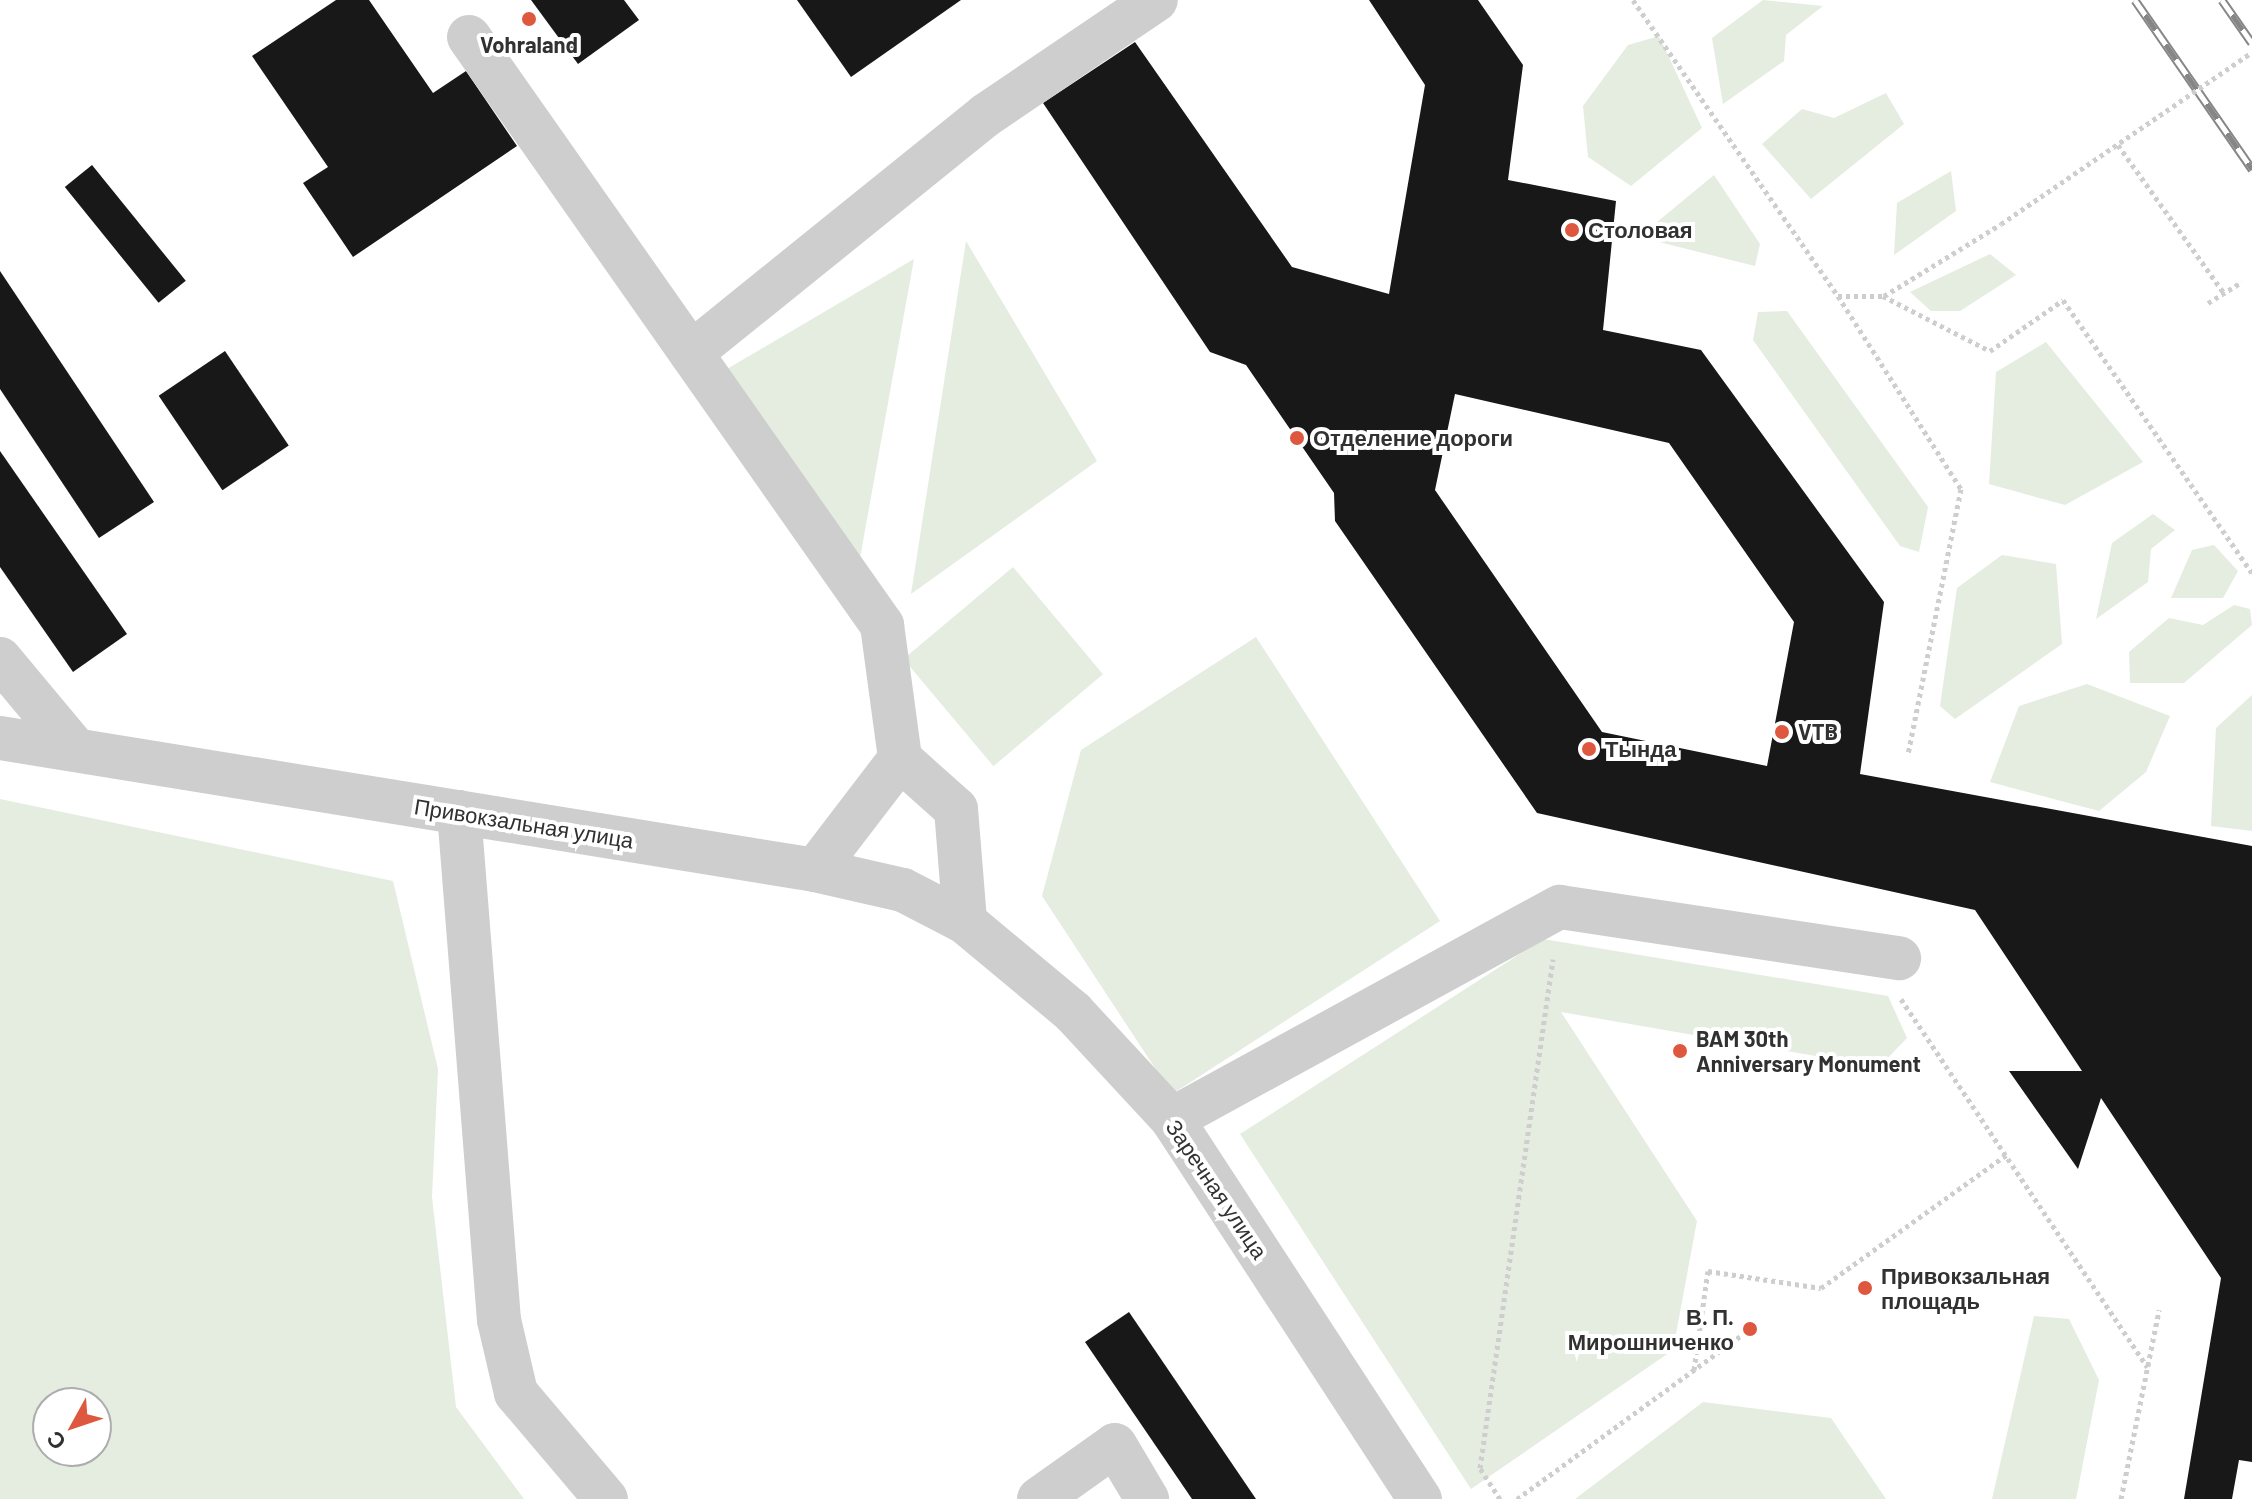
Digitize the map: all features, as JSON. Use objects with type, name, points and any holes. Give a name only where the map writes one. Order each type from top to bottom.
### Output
[{"type":"street","points":[[691,353],[986,115],[1156,0]]},
{"type":"street","points":[[469,37],[882,625],[900,759],[956,809],[965,922]]},
{"type":"street","points":[[0,659],[75,749]]},
{"type":"street","name":"Привокзальная улица","points":[[0,738],[815,870],[903,890],[965,922]]},
{"type":"street","points":[[815,870],[900,759]]},
{"type":"street","points":[[459,812],[499,1320],[516,1393],[606,1499]]},
{"type":"street","points":[[1172,1119],[1560,907],[1885,956]]},
{"type":"street","name":"Заречная улица","points":[[965,922],[1073,1012],[1172,1119],[1420,1499]]},
{"type":"street","points":[[1039,1499],[1115,1445],[1147,1499]]},
{"type":"path","points":[[1633,0],[1838,296],[1961,489],[1908,754]]},
{"type":"path","points":[[1883,296],[2118,145],[2252,52]]},
{"type":"path","points":[[2118,145],[2224,293]]},
{"type":"path","points":[[2208,303],[2242,282]]},
{"type":"path","points":[[1838,296],[1883,296],[1990,351],[2063,300],[2252,573]]},
{"type":"path","points":[[1500,1499],[1480,1468],[1560,907]]},
{"type":"path","points":[[1885,956],[2006,1155],[2147,1367]]},
{"type":"path","points":[[1694,1370],[1708,1271],[1821,1288],[2006,1155]]},
{"type":"path","points":[[2121,1499],[2159,1310]]},
{"type":"path","points":[[1517,1499],[1750,1329]]},
{"type":"shaded area","points":[[1763,0],[1823,6],[1786,35],[1784,61],[1723,104],[1712,38]]},
{"type":"shaded area","points":[[1659,36],[1702,128],[1631,186],[1588,157],[1583,106],[1628,45]]},
{"type":"shaded area","points":[[1886,93],[1904,124],[1811,199],[1762,144],[1802,109],[1834,118]]},
{"type":"shaded area","points":[[1951,171],[1956,211],[1894,255],[1897,203]]},
{"type":"shaded area","points":[[1714,175],[1760,244],[1755,266],[1639,237]]},
{"type":"shaded area","points":[[966,241],[1097,461],[911,594]]},
{"type":"shaded area","points":[[1990,254],[2016,275],[1960,311],[1931,311],[1910,292]]},
{"type":"shaded area","points":[[914,259],[858,569],[727,369]]},
{"type":"shaded area","points":[[1787,311],[1928,507],[1919,552],[1900,546],[1753,340],[1758,312]]},
{"type":"shaded area","points":[[2046,342],[2143,462],[2065,505],[1989,484],[1996,372]]},
{"type":"shaded area","points":[[2153,514],[2175,530],[2151,549],[2148,582],[2096,619],[2112,543]]},
{"type":"shaded area","points":[[2214,545],[2238,571],[2223,598],[2171,598],[2192,550]]},
{"type":"shaded area","points":[[2002,555],[2056,564],[2062,644],[1955,719],[1940,706],[1957,588]]},
{"type":"shaded area","points":[[1013,567],[1103,674],[993,766],[903,659]]},
{"type":"shaded area","points":[[2234,605],[2250,609],[2252,625],[2184,683],[2130,683],[2129,652],[2169,618],[2203,625]]},
{"type":"shaded area","points":[[1256,637],[1440,921],[1172,1094],[1042,896],[1081,750]]},
{"type":"shaded area","points":[[2087,684],[2170,716],[2146,772],[2099,811],[1990,782],[2019,706]]},
{"type":"shaded area","points":[[2252,695],[2252,831],[2211,826],[2216,728]]},
{"type":"shaded area","points":[[0,799],[393,881],[438,1069],[432,1197],[456,1407],[524,1499],[0,1499]]},
{"type":"shaded area","points":[[1543,939],[1888,996],[1907,1038],[1879,1067],[1561,1012],[1697,1221],[1673,1350],[1471,1489],[1240,1134]]},
{"type":"shaded area","points":[[2034,1316],[2069,1319],[2099,1380],[2076,1499],[1992,1499]]},
{"type":"shaded area","points":[[1703,1402],[1831,1418],[1886,1499],[1575,1499]]},
{"type":"building","points":[[336,0],[369,0],[433,93],[466,71],[517,146],[353,257],[303,183],[328,167],[252,56]]},
{"type":"building","points":[[531,0],[624,0],[639,20],[578,64]]},
{"type":"building","points":[[797,0],[961,0],[851,77]]},
{"type":"building","name":"Тында","points":[[1369,0],[1478,0],[1523,65],[1508,180],[1616,201],[1603,330],[1701,350],[1884,602],[1860,774],[2252,846],[2252,1462],[2239,1460],[2232,1499],[2184,1499],[2221,1278],[2101,1098],[2078,1169],[2009,1071],[2082,1071],[1975,910],[1537,813],[1335,521],[1334,493],[1246,365],[1210,352],[1043,103],[1135,42],[1292,267],[1389,294],[1425,85]],"holes":[[[1455,394],[1669,443],[1794,622],[1767,766],[1602,732],[1435,490]]]},
{"type":"building","points":[[92,165],[186,281],[159,303],[65,187]]},
{"type":"building","points":[[0,271],[154,502],[99,538],[0,389]]},
{"type":"building","points":[[225,351],[289,446],[222,490],[159,396]]},
{"type":"building","points":[[0,451],[127,634],[73,672],[0,567]]},
{"type":"building","points":[[1129,1312],[1256,1499],[1192,1499],[1085,1342]]},
{"type":"railway","points":[[2135,0],[2252,169]]},
{"type":"railway","points":[[2222,0],[2252,43]]},
{"type":"place","name":"Vohraland","points":[[529,19]]},
{"type":"place","name":"Столовая","points":[[1572,230]]},
{"type":"place","name":"Отделение дороги","points":[[1297,438]]},
{"type":"place","name":"VTB","points":[[1782,732]]},
{"type":"place","name":"Тында","points":[[1589,749]]},
{"type":"place","name":"BAM 30th Anniversary Monument","points":[[1680,1051]]},
{"type":"place","name":"Привокзальная площадь","points":[[1865,1288]]},
{"type":"place","name":"В. П. Мирошниченко","points":[[1750,1329]]}]
